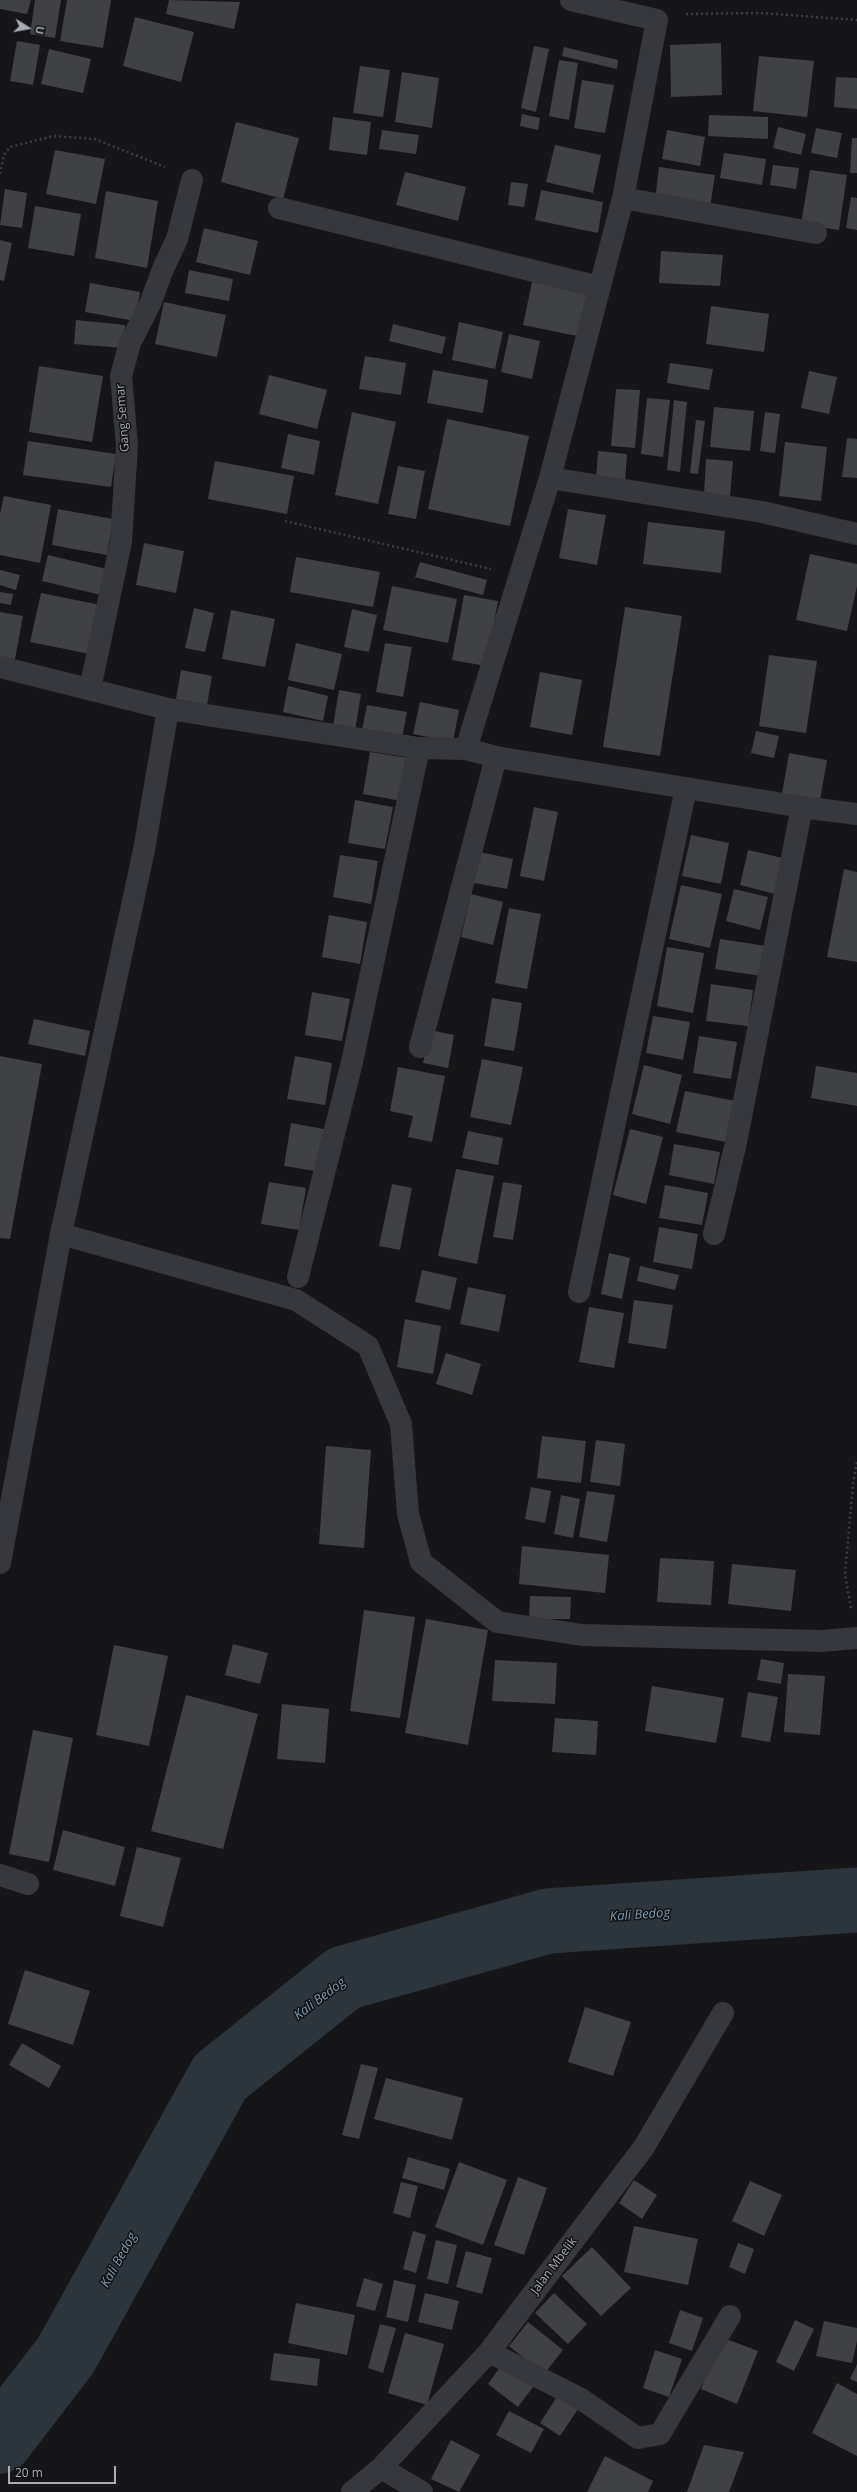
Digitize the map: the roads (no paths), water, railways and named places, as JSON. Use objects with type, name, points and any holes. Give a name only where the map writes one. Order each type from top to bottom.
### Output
[{"type":"street","points":[[466,749],[550,478],[623,198],[656,20],[571,0]]},
{"type":"street","name":"Gang Semar","points":[[90,689],[121,542],[127,445],[121,376],[130,342],[150,304],[177,239],[192,180]]},
{"type":"street","points":[[623,198],[816,233]]},
{"type":"street","points":[[280,208],[599,287]]},
{"type":"street","points":[[550,478],[762,512],[857,534]]},
{"type":"street","points":[[0,667],[168,709],[419,748],[466,749],[496,757],[802,807],[857,814]]},
{"type":"street","points":[[0,1563],[61,1234],[144,850],[168,709]]},
{"type":"street","points":[[298,1277],[352,1062],[419,748]]},
{"type":"street","points":[[420,1047],[496,757]]},
{"type":"street","points":[[580,1292],[686,788]]},
{"type":"street","points":[[714,1234],[735,1147],[802,807]]},
{"type":"street","points":[[61,1234],[296,1300],[368,1346],[401,1424],[408,1514],[421,1562],[496,1622],[582,1635],[822,1642],[857,1638]]},
{"type":"street","points":[[0,1875],[28,1884]]},
{"type":"street","name":"Jalan Mbelik","points":[[352,2492],[381,2468],[488,2352],[644,2147],[723,2013]]},
{"type":"street","points":[[488,2352],[581,2400],[638,2438],[660,2434],[730,2316]]},
{"type":"street","points":[[381,2468],[422,2492]]},
{"type":"waterway","name":"Kali Bedog","points":[[0,2441],[66,2355],[220,2077],[344,1978],[548,1921],[857,1900]]}]
